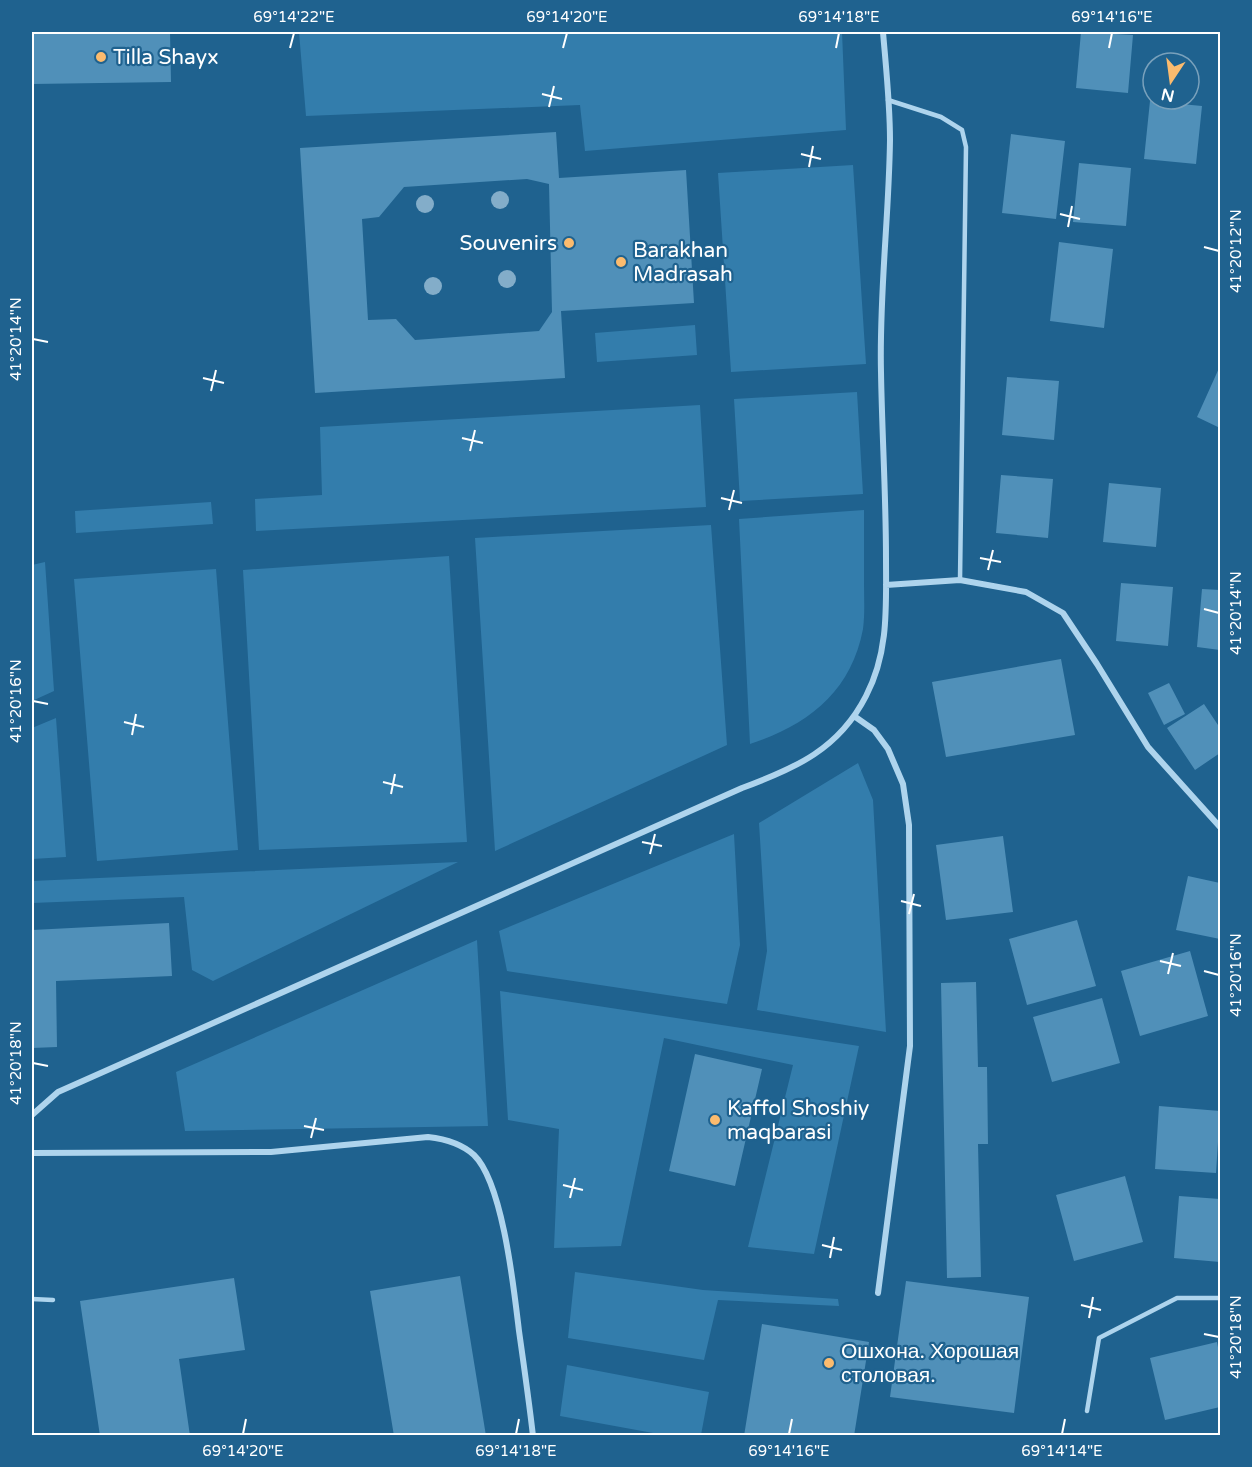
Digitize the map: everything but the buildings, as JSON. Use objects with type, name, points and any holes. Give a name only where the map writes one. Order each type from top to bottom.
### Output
[{"type":"street","points":[[32,1115],[58,1092],[791,768],[828,745],[854,716],[866,696],[882,655],[886,626],[886,498],[881,370],[890,139],[883,32]]},
{"type":"street","points":[[886,585],[960,580],[1026,592],[1063,613],[1148,747],[1221,827]]},
{"type":"street","points":[[854,716],[874,730],[888,749],[903,784],[909,825],[910,1046],[878,1293]]},
{"type":"street","points":[[32,1154],[271,1152],[428,1137],[453,1142],[475,1156],[488,1176],[496,1198],[510,1261],[533,1436]]},
{"type":"lane","points":[[888,100],[942,117],[962,130],[966,147],[960,580]]},
{"type":"lane","points":[[1087,1411],[1099,1338],[1177,1298],[1221,1298]]},
{"type":"lane","points":[[32,1299],[53,1300]]},
{"type":"shaded area","points":[[299,32],[842,32],[846,130],[585,151],[580,105],[306,116]]},
{"type":"shaded area","points":[[853,165],[866,364],[731,372],[718,173]]},
{"type":"shaded area","points":[[695,325],[697,355],[597,362],[595,333]]},
{"type":"shaded area","points":[[857,392],[863,494],[740,501],[734,399]]},
{"type":"shaded area","points":[[700,405],[706,507],[256,531],[255,499],[322,495],[320,427]]},
{"type":"shaded area","points":[[211,502],[213,524],[76,533],[75,511]]},
{"type":"shaded area","points":[[864,510],[864,623],[857,651],[848,671],[824,703],[808,716],[790,727],[750,744],[739,519]]},
{"type":"shaded area","points":[[711,525],[727,745],[495,851],[475,538]]},
{"type":"shaded area","points":[[449,556],[467,842],[259,850],[243,570]]},
{"type":"shaded area","points":[[45,562],[54,691],[32,701],[32,565]]},
{"type":"shaded area","points":[[216,569],[238,850],[97,861],[74,579]]},
{"type":"shaded area","points":[[56,718],[66,857],[32,859],[32,728]]},
{"type":"shaded area","points":[[858,763],[873,800],[886,1032],[757,1010],[767,951],[759,823]]},
{"type":"shaded area","points":[[734,834],[740,945],[727,1004],[507,971],[499,931]]},
{"type":"shaded area","points":[[458,862],[213,981],[192,970],[184,897],[32,903],[32,881]]},
{"type":"shaded area","points":[[477,940],[488,1126],[185,1131],[176,1072]]},
{"type":"shaded area","points":[[500,991],[859,1046],[814,1254],[748,1247],[793,1065],[664,1038],[621,1246],[554,1248],[559,1129],[508,1120]]},
{"type":"shaded area","points":[[575,1272],[703,1290],[838,1299],[839,1306],[718,1300],[704,1360],[568,1338]]},
{"type":"shaded area","points":[[567,1365],[709,1392],[701,1435],[664,1435],[560,1416]]},
{"type":"place","name":"Tilla Shayx","points":[[101,57]]},
{"type":"place","name":"Souvenirs","points":[[569,243]]},
{"type":"place","name":"Barakhan Madrasah","points":[[621,262]]},
{"type":"place","name":"Kaffol Shoshiy maqbarasi","points":[[715,1120]]},
{"type":"place","name":"Ошхона. Хорошая столовая.","points":[[829,1363]]}]
